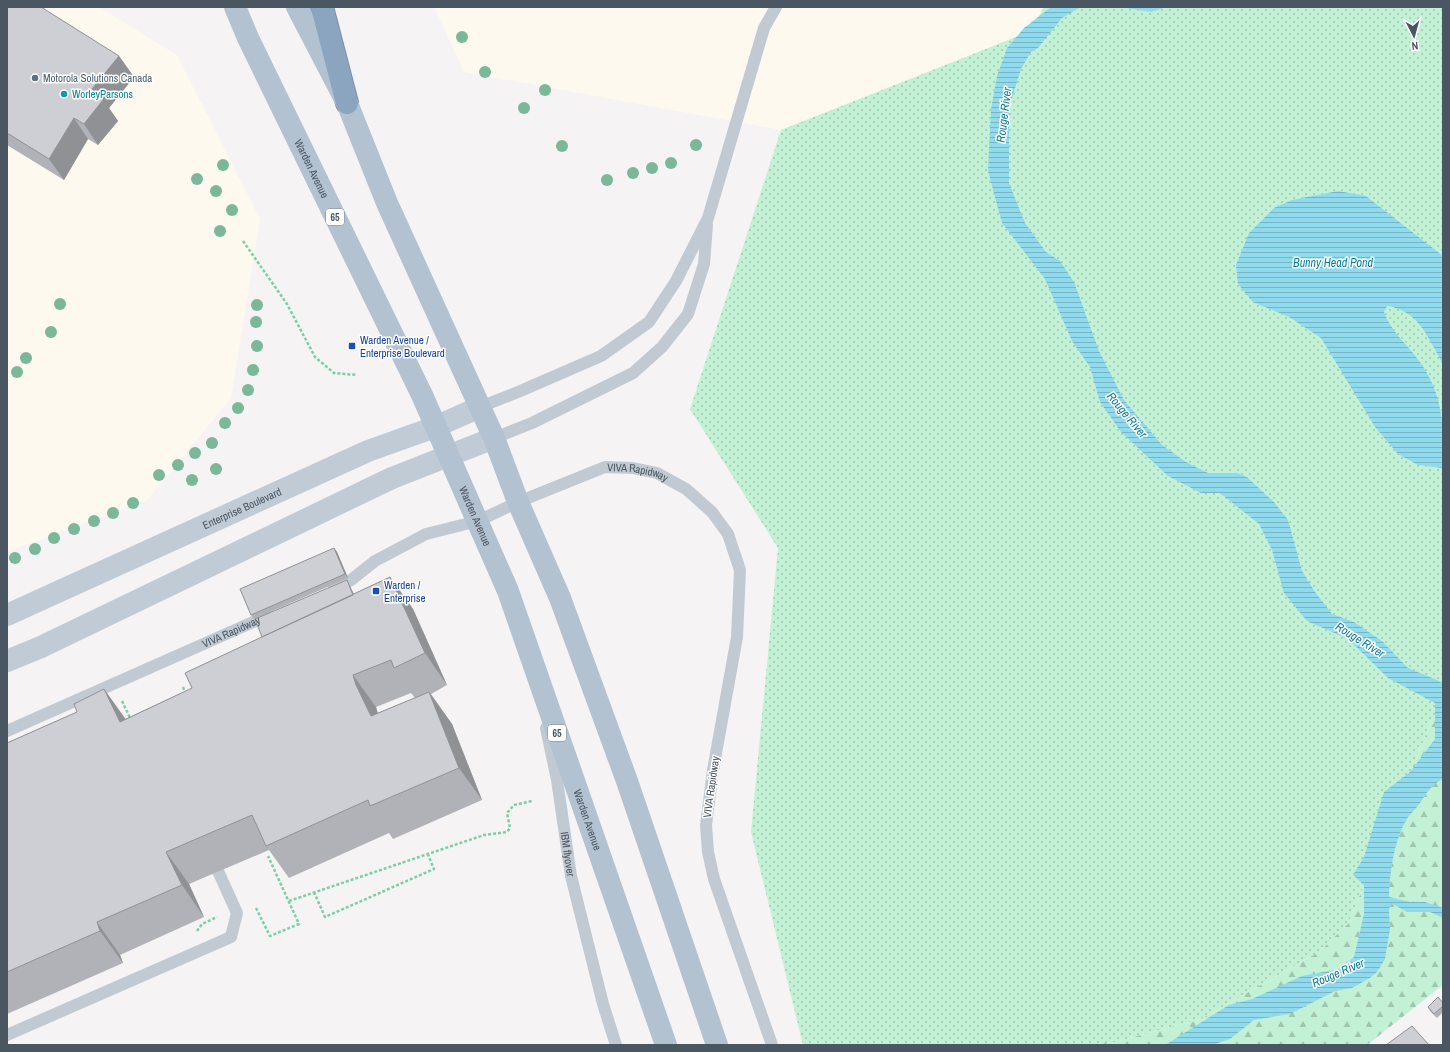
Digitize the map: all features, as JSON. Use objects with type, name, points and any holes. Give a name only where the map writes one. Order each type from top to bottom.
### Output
[{"type":"highway","points":[[322,7],[347,103]]},
{"type":"main road","name":"Warden Avenue","points":[[235,7],[248,38],[422,395],[447,456],[478,521],[508,591],[666,1045]]},
{"type":"main road","points":[[297,7],[347,103],[387,203],[494,438],[518,502],[563,606],[627,781],[717,1045]]},
{"type":"main road","name":"Enterprise Boulevard","points":[[7,615],[368,452],[480,407]]},
{"type":"main road","points":[[7,662],[42,647],[392,478],[494,438]]},
{"type":"lane","points":[[480,407],[601,356],[649,322],[676,281],[708,218],[764,28],[776,7]]},
{"type":"lane","points":[[494,438],[546,416],[634,373],[662,347],[688,314],[704,264],[708,218]]},
{"type":"lane","name":"VIVA Rapidway","points":[[323,592],[351,580],[375,561],[426,534],[478,521],[518,502],[605,467],[632,468],[657,473],[686,489],[712,512],[728,534],[740,570],[737,637],[713,770],[706,825],[708,852],[714,879],[772,1045]]},
{"type":"lane","name":"VIVA Rapidway","points":[[7,731],[281,610]]},
{"type":"lane","name":"IBM flyover","points":[[532,660],[557,780],[571,876],[602,1004],[616,1045]]},
{"type":"lane","points":[[7,1035],[231,937],[237,913],[218,871]]},
{"type":"path","points":[[243,241],[287,304],[316,357],[334,373],[357,375]]},
{"type":"path","points":[[183,687],[187,697]]},
{"type":"path","points":[[122,701],[132,722]]},
{"type":"path","points":[[289,901],[484,836],[507,832],[510,828],[507,814],[514,805],[532,801]]},
{"type":"path","points":[[314,892],[325,917],[434,869],[428,854]]},
{"type":"path","points":[[252,901],[270,936],[299,924],[268,856]]},
{"type":"shaded area","points":[[7,7],[99,7],[177,55],[260,219],[231,398],[147,500],[7,552]]},
{"type":"shaded area","points":[[434,7],[1044,7],[1031,31],[781,130],[464,72]]},
{"type":"green space","points":[[1044,7],[1443,7],[1443,711],[1432,720],[1348,924],[1319,952],[1201,1019],[1115,1042],[1087,1045],[803,1045],[751,832],[778,548],[690,409],[781,130],[1031,31]]},
{"type":"green space","points":[[1443,711],[1443,985],[1367,1045],[1087,1045],[1115,1042],[1201,1019],[1319,952],[1348,924],[1432,720]]},
{"type":"water","name":"Rouge River","points":[[1051,7],[1081,7],[1062,18],[1038,48],[1031,52],[1021,69],[1009,108],[1009,183],[1025,223],[1046,252],[1060,261],[1074,282],[1099,351],[1124,400],[1162,445],[1186,462],[1208,473],[1237,473],[1247,477],[1274,502],[1288,520],[1302,571],[1315,592],[1332,614],[1354,622],[1382,641],[1408,668],[1443,684],[1443,779],[1430,789],[1408,817],[1403,826],[1396,845],[1390,876],[1389,897],[1410,902],[1425,902],[1443,908],[1443,918],[1430,912],[1407,912],[1391,903],[1389,910],[1390,929],[1385,959],[1377,972],[1370,978],[1352,988],[1335,991],[1290,1014],[1254,1020],[1230,1039],[1212,1045],[1165,1045],[1229,1005],[1252,999],[1302,976],[1339,969],[1354,957],[1364,914],[1364,885],[1353,875],[1364,857],[1384,792],[1410,772],[1435,739],[1435,703],[1388,678],[1348,639],[1307,621],[1284,593],[1272,550],[1259,524],[1220,493],[1201,493],[1168,476],[1121,432],[1100,402],[1090,367],[1072,341],[1045,279],[1002,223],[988,171],[991,109],[997,76],[1007,48],[1024,28]]},
{"type":"water","points":[[1120,7],[1167,7],[1151,12]]},
{"type":"water","name":"Bunny Head Pond","points":[[1338,191],[1366,196],[1443,256],[1443,364],[1428,336],[1415,320],[1407,313],[1387,306],[1384,312],[1395,332],[1420,362],[1434,388],[1441,413],[1443,468],[1418,465],[1398,454],[1375,427],[1321,338],[1289,317],[1253,302],[1238,284],[1236,265],[1249,233],[1274,208],[1292,200]]},
{"type":"building","name":"WorleyParsons","points":[[7,7],[41,7],[119,56],[92,89],[103,100],[84,124],[74,118],[49,159],[7,133]]},
{"type":"building","points":[[334,548],[345,574],[251,615],[240,589]]},
{"type":"building","points":[[390,577],[425,653],[394,668],[391,660],[353,675],[356,685],[371,716],[429,692],[459,768],[370,806],[368,800],[266,846],[252,815],[166,852],[182,885],[97,922],[100,931],[7,972],[7,743],[77,712],[74,704],[104,689],[120,722],[192,688],[185,673]]},
{"type":"building","points":[[347,580],[353,595],[262,637],[255,619]]},
{"type":"building","points":[[1438,997],[1443,1003],[1443,1006],[1434,1014],[1428,1007]]},
{"type":"building","points":[[1412,1026],[1429,1045],[1386,1045]]},
{"type":"place","name":"Motorola Solutions Canada","points":[[35,78]]},
{"type":"place","name":"WorleyParsons","points":[[64,94]]},
{"type":"place","name":"Warden Avenue / Enterprise Boulevard","points":[[352,346]]},
{"type":"place","name":"Warden / Enterprise","points":[[376,591]]}]
